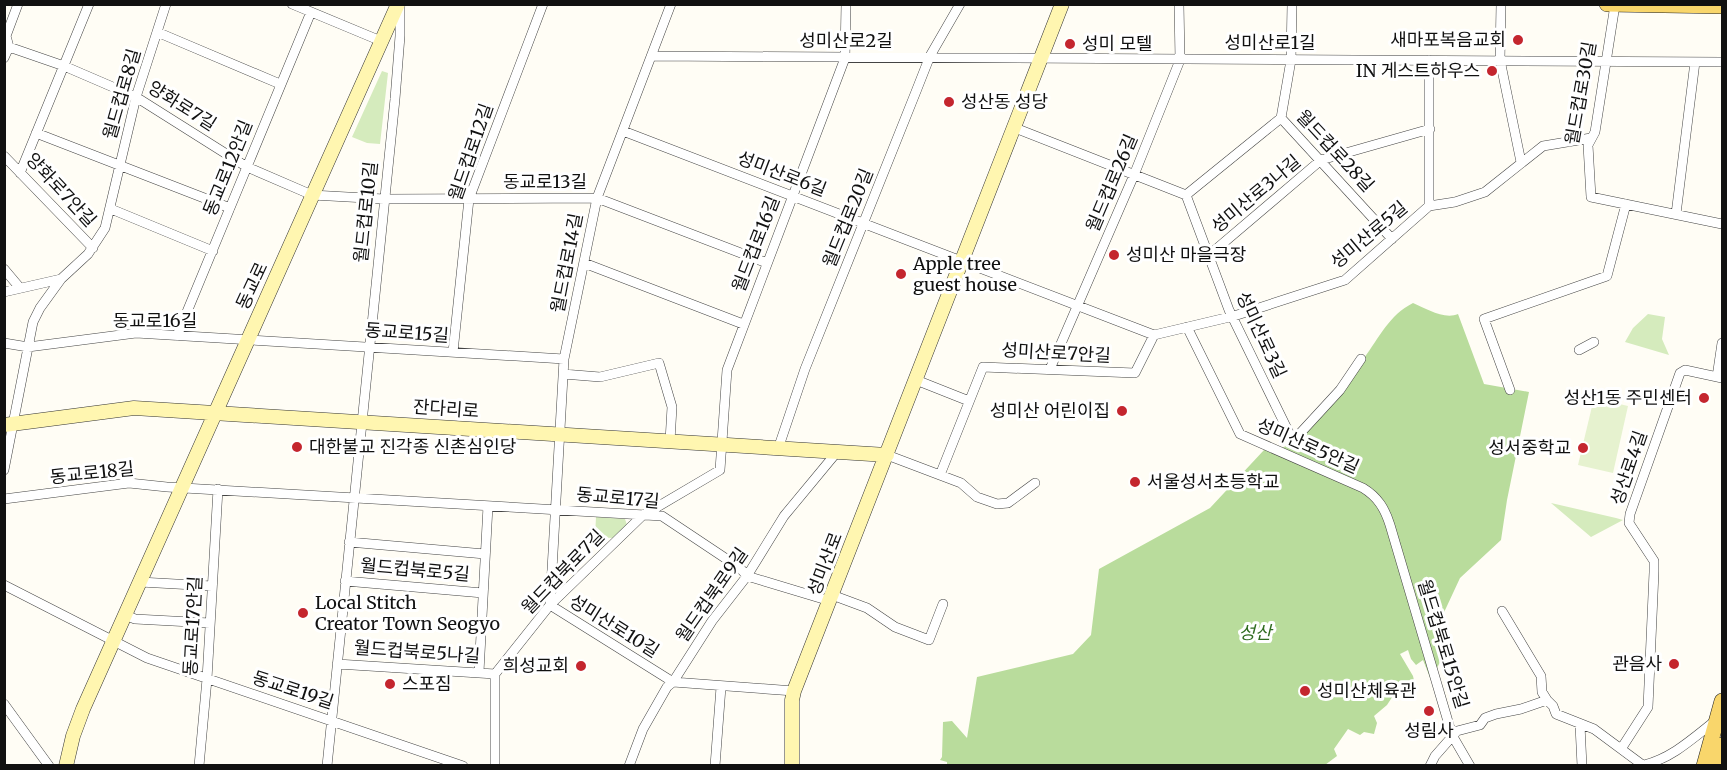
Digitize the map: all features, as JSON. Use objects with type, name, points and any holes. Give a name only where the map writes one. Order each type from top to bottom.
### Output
[{"type":"main road","points":[[1607,4],[1722,6]]},
{"type":"main road","points":[[1704,765],[1722,701]]},
{"type":"main road","points":[[1716,765],[1722,745]]},
{"type":"street","points":[[4,58],[7,48],[6,36],[18,4]]},
{"type":"street","points":[[20,173],[89,4]]},
{"type":"street","name":"월드컵로8길","points":[[4,470],[9,424],[33,322],[40,308],[62,279],[93,248],[105,228],[136,97],[166,4]]},
{"type":"street","points":[[292,4],[381,41]]},
{"type":"street","name":"동교로","points":[[66,765],[83,709],[399,4]]},
{"type":"street","name":"월드컵로10길","points":[[362,423],[400,36],[399,4]]},
{"type":"street","name":"월드컵로12길","points":[[453,352],[469,199],[543,4]]},
{"type":"street","name":"월드컵로14길","points":[[558,434],[564,359],[597,198],[671,4]]},
{"type":"street","name":"월드컵로16길","points":[[722,444],[727,370],[845,58],[846,4]]},
{"type":"street","name":"월드컵로20길","points":[[778,448],[805,369],[930,56],[960,4]]},
{"type":"street","name":"성미산로","points":[[792,765],[794,691],[1062,4]]},
{"type":"street","name":"월드컵로26길","points":[[1050,369],[1134,175],[1180,60],[1179,4]]},
{"type":"street","name":"월드컵로28길","points":[[1292,4],[1291,60],[1281,118],[1392,238]]},
{"type":"street","points":[[1501,4],[1500,60],[1521,162]]},
{"type":"street","name":"월드컵로30길","points":[[1615,5],[1595,132],[1588,145],[1591,197],[1722,224]]},
{"type":"street","name":"동교로12안길","points":[[177,336],[311,12]]},
{"type":"street","name":"월드컵로8길","points":[[157,32],[280,84]]},
{"type":"street","name":"양화로7길","points":[[7,48],[64,66],[136,97],[247,167],[312,195]]},
{"type":"street","points":[[375,57],[387,51],[393,51],[397,56]]},
{"type":"street","name":"성미산로2길","points":[[651,56],[845,58],[930,56],[1040,59]]},
{"type":"street","name":"성미산로1길","points":[[1040,59],[1722,62]]},
{"type":"street","name":"성미산로5길","points":[[1154,335],[1234,316],[1345,280],[1429,206],[1429,60]]},
{"type":"street","points":[[1676,214],[1695,62]]},
{"type":"street","points":[[1015,128],[1186,195],[1281,118]]},
{"type":"street","name":"성미산로3나길","points":[[1208,256],[1321,160],[1430,129]]},
{"type":"street","name":"성미산로6길","points":[[623,131],[963,260]]},
{"type":"street","name":"월드컵로8길","points":[[36,133],[230,208]]},
{"type":"street","points":[[1429,206],[1455,202],[1485,192],[1543,146],[1591,138]]},
{"type":"street","name":"양화로7안길","points":[[4,156],[93,248]]},
{"type":"street","name":"동교로13길","points":[[312,195],[384,199],[597,198],[767,263]]},
{"type":"street","name":"성미산로3길","points":[[1186,195],[1229,310],[1234,316],[1293,441],[1340,390],[1361,359]]},
{"type":"street","points":[[1510,390],[1484,319],[1607,276],[1626,204]]},
{"type":"street","points":[[111,209],[213,251]]},
{"type":"street","points":[[963,260],[1154,335]]},
{"type":"street","points":[[584,263],[743,324]]},
{"type":"street","points":[[4,269],[20,288]]},
{"type":"street","points":[[4,292],[62,279]]},
{"type":"street","name":"성미산로5안길","points":[[1187,327],[1240,434],[1372,494],[1383,507],[1390,525]]},
{"type":"street","name":"동교로16길","points":[[28,347],[136,333],[247,340]]},
{"type":"street","name":"성미산로7안길","points":[[940,475],[984,366],[1135,374],[1154,335]]},
{"type":"street","name":"동교로15길","points":[[247,340],[564,359]]},
{"type":"street","points":[[1579,350],[1594,342]]},
{"type":"street","points":[[4,343],[28,347]]},
{"type":"street","points":[[1720,377],[1722,343]]},
{"type":"street","points":[[563,374],[600,377],[659,363],[672,407],[670,441]]},
{"type":"street","name":"성산로4길","points":[[1621,749],[1648,707],[1654,572],[1654,561],[1629,523],[1630,514],[1680,373],[1685,370],[1720,377]]},
{"type":"street","points":[[916,380],[969,401]]},
{"type":"street","name":"잔다리로","points":[[9,424],[134,408],[887,455]]},
{"type":"street","name":"월드컵북로5길","points":[[327,765],[362,423]]},
{"type":"street","name":"성미산로10길","points":[[558,434],[550,605],[673,682],[794,691]]},
{"type":"street","name":"월드컵북로7길","points":[[495,674],[550,605],[642,516],[720,470],[722,444]]},
{"type":"street","name":"월드컵북로9길","points":[[629,765],[644,729],[667,687],[673,682],[712,621],[747,576],[784,516],[837,452]]},
{"type":"street","points":[[887,455],[961,483],[977,497],[997,504],[1008,503],[1035,483]]},
{"type":"street","name":"동교로18길","points":[[4,499],[129,483],[167,487],[182,486]]},
{"type":"street","name":"동교로17길","points":[[182,486],[662,516],[740,568],[747,576],[867,608],[895,627],[929,640],[943,604]]},
{"type":"street","name":"동교로17안길","points":[[199,765],[207,679],[218,489]]},
{"type":"street","points":[[479,672],[488,506]]},
{"type":"street","name":"월드컵북로15안길","points":[[1390,525],[1452,735],[1430,765]]},
{"type":"street","name":"월드컵북로5길","points":[[349,542],[485,554]]},
{"type":"street","name":"월드컵북로5길","points":[[345,581],[483,593]]},
{"type":"street","points":[[140,582],[212,586]]},
{"type":"street","points":[[4,585],[114,642]]},
{"type":"street","points":[[1502,611],[1541,676],[1542,693],[1553,706],[1556,714],[1594,729],[1644,765],[1670,756],[1717,720]]},
{"type":"street","points":[[125,615],[135,619],[210,623]]},
{"type":"street","name":"동교로19길","points":[[114,642],[147,658],[463,765]]},
{"type":"street","name":"월드컵북로5나길","points":[[337,664],[495,674]]},
{"type":"street","points":[[495,674],[495,765]]},
{"type":"street","points":[[715,765],[721,687]]},
{"type":"street","points":[[1470,765],[1452,735],[1457,731],[1480,725],[1485,718],[1547,700]]},
{"type":"street","points":[[4,704],[49,765]]},
{"type":"street","points":[[1580,724],[1582,765]]},
{"type":"green space","points":[[382,71],[388,73],[380,144],[367,143],[352,137]]},
{"type":"green space","name":"성산","points":[[1413,303],[1447,316],[1458,314],[1484,384],[1529,392],[1501,540],[1460,578],[1440,621],[1443,630],[1440,632],[1441,660],[1431,680],[1423,660],[1416,665],[1408,650],[1400,654],[1413,676],[1415,685],[1410,690],[1400,685],[1387,705],[1374,716],[1377,723],[1374,734],[1364,732],[1360,735],[1348,729],[1334,749],[1337,756],[1325,765],[947,766],[947,762],[940,760],[943,722],[952,721],[967,738],[977,677],[1073,654],[1091,635],[1099,569],[1210,508],[1264,450],[1279,449],[1291,444],[1364,358],[1391,320]]},
{"type":"green space","points":[[1648,314],[1665,317],[1662,339],[1669,355],[1625,342],[1633,328]]},
{"type":"green space","points":[[1594,398],[1628,406],[1613,473],[1578,465]]},
{"type":"green space","points":[[1551,503],[1616,518],[1623,520],[1591,537]]},
{"type":"green space","points":[[596,517],[625,519],[627,525],[613,538],[595,537]]},
{"type":"place","name":"새마포복음교회","points":[[1518,40]]},
{"type":"place","name":"성미 모텔","points":[[1070,44]]},
{"type":"place","name":"IN 게스트하우스","points":[[1492,71]]},
{"type":"place","name":"성산동 성당","points":[[949,102]]},
{"type":"place","name":"성미산 마을극장","points":[[1114,255]]},
{"type":"place","name":"Apple tree guest house","points":[[901,274]]},
{"type":"place","name":"성산1동 주민센터","points":[[1704,398]]},
{"type":"place","name":"성미산 어린이집","points":[[1122,411]]},
{"type":"place","name":"대한불교 진각종 신촌심인당","points":[[297,447]]},
{"type":"place","name":"성서중학교","points":[[1583,448]]},
{"type":"place","name":"서울성서초등학교","points":[[1135,482]]},
{"type":"place","name":"Local Stitch Creator Town Seogyo","points":[[303,613]]},
{"type":"place","name":"관음사","points":[[1674,664]]},
{"type":"place","name":"희성교회","points":[[581,666]]},
{"type":"place","name":"스포짐","points":[[390,684]]},
{"type":"place","name":"성미산체육관","points":[[1305,691]]},
{"type":"place","name":"성림사","points":[[1429,711]]}]
